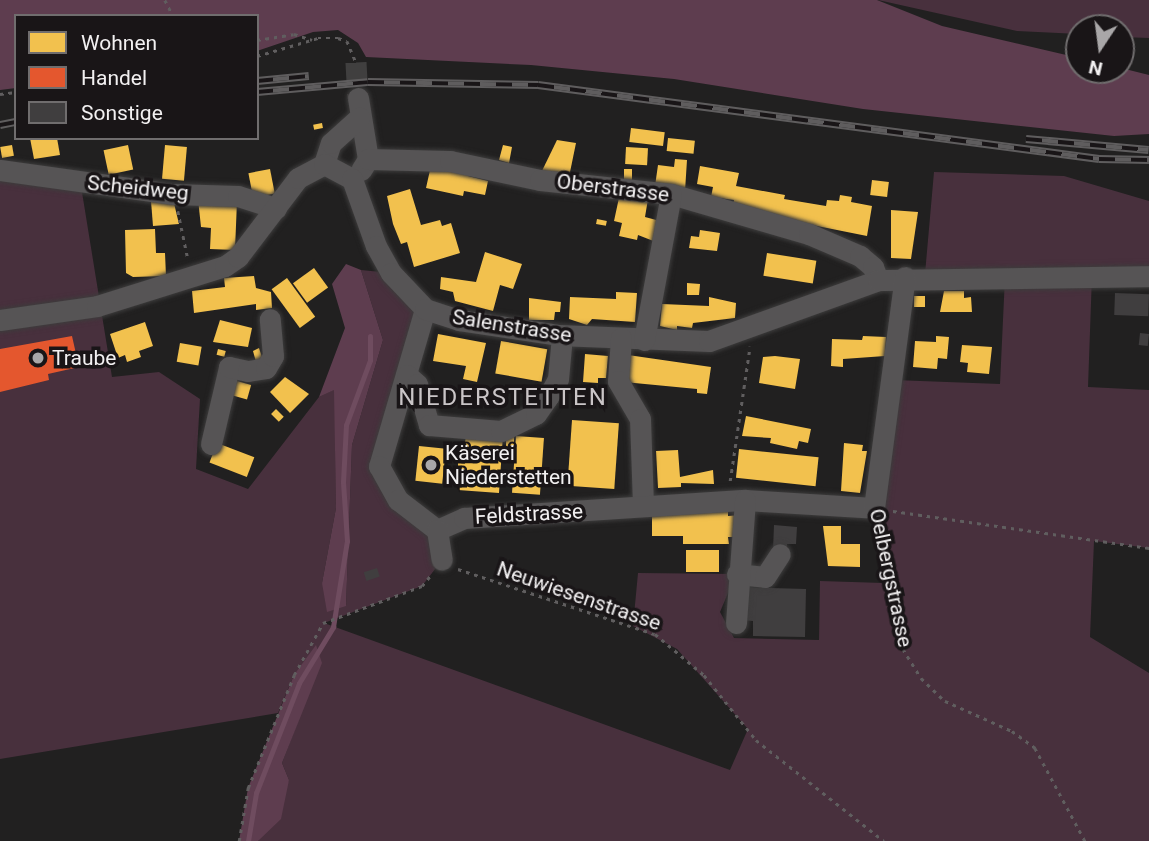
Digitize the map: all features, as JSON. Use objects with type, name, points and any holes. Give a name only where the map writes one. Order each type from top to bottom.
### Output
[{"type":"street","points":[[0,320],[97,306],[191,276],[238,257],[298,178],[324,164],[331,143],[358,108],[363,122],[368,159],[352,180],[324,164]]},
{"type":"street","name":"Oberstrasse","points":[[368,159],[450,161],[540,180],[671,194],[809,234],[860,256],[873,267],[878,280]]},
{"type":"street","name":"Scheidweg","points":[[0,170],[173,194],[238,196],[276,208]]},
{"type":"street","name":"Salenstrasse","points":[[352,180],[376,246],[391,273],[425,309],[459,320],[562,336],[709,341],[752,329],[878,280],[905,277],[1149,276]]},
{"type":"street","points":[[645,340],[671,194]]},
{"type":"street","name":"Oelbergstrasse","points":[[873,508],[905,277]]},
{"type":"street","points":[[425,309],[379,466],[398,500],[437,530],[442,560]]},
{"type":"street","points":[[211,444],[229,367],[248,371],[266,368],[273,356],[270,319]]},
{"type":"street","points":[[407,375],[418,384],[429,425],[501,431],[536,414],[548,397],[558,379],[562,336]]},
{"type":"street","points":[[621,338],[618,381],[640,419],[643,506]]},
{"type":"street","points":[[736,501],[736,624]]},
{"type":"street","name":"Feldstrasse","points":[[437,530],[464,518],[736,501],[873,508]]},
{"type":"street","points":[[737,574],[765,577],[780,554]]},
{"type":"path","points":[[259,40],[294,34],[312,40],[346,41],[356,62]]},
{"type":"path","points":[[259,55],[312,40]]},
{"type":"path","points":[[173,194],[191,276]]},
{"type":"path","points":[[736,501],[752,329]]},
{"type":"path","points":[[873,508],[997,529],[1149,548]]},
{"type":"path","name":"Oelbergstrasse","points":[[873,508],[903,649],[920,678],[945,701],[1012,731],[1035,748],[1085,841]]},
{"type":"path","points":[[240,841],[248,788],[294,675],[323,623],[422,586],[442,560]]},
{"type":"path","name":"Neuwiesenstrasse","points":[[442,560],[465,574],[614,620],[666,641],[704,675],[757,740],[884,841]]},
{"type":"shaded area","points":[[0,0],[877,0],[942,26],[1065,55],[1065,84],[1135,84],[1135,72],[1149,75],[1149,134],[1114,136],[863,109],[674,79],[531,65],[366,57],[358,43],[338,30],[313,32],[259,50],[259,14],[14,14],[14,88],[0,90]]},
{"type":"shaded area","points":[[878,0],[1149,0],[1149,38],[1135,38],[1135,14],[1065,14],[1065,33],[1017,31]]},
{"type":"shaded area","points":[[934,172],[1064,176],[1149,201],[1149,276],[1092,275],[1088,387],[1149,390],[1149,548],[1094,541],[1090,637],[1149,673],[1149,841],[258,841],[289,780],[282,763],[299,719],[294,675],[278,713],[0,759],[0,175],[81,186],[112,377],[159,372],[200,399],[196,469],[248,489],[319,397],[335,389],[336,508],[322,583],[346,606],[352,445],[383,340],[361,270],[391,273],[425,309],[380,466],[437,530],[442,560],[422,586],[324,623],[730,770],[748,729],[677,649],[633,626],[638,573],[736,574],[720,612],[734,638],[819,640],[820,581],[883,583],[874,508],[894,380],[1000,384],[1005,277],[925,274]]},
{"type":"shaded area","points":[[346,264],[361,270],[383,340],[352,445],[346,606],[327,612],[322,583],[336,508],[334,390],[319,397],[345,328],[332,284]]},
{"type":"shaded area","points":[[316,645],[322,663],[282,763],[289,780],[281,819],[258,841],[239,841],[248,788],[294,675]]},
{"type":"building: Wohnen","points":[[322,123],[323,128],[314,130],[313,125]]},
{"type":"building: Wohnen","points":[[631,128],[665,132],[663,146],[629,142]]},
{"type":"building: Wohnen","points":[[668,138],[695,141],[693,154],[667,151]]},
{"type":"building: Wohnen","points":[[30,140],[57,140],[60,155],[34,159]]},
{"type":"building: Wohnen","points":[[557,140],[576,143],[569,177],[540,175]]},
{"type":"building: Wohnen","points":[[12,145],[14,156],[2,158],[0,147]]},
{"type":"building: Wohnen","points":[[128,145],[133,169],[109,175],[104,150]]},
{"type":"building: Wohnen","points":[[165,145],[187,147],[184,181],[162,179]]},
{"type":"building: Wohnen","points":[[503,145],[512,147],[509,163],[499,160]]},
{"type":"building: Wohnen","points":[[626,147],[648,148],[647,165],[625,164]]},
{"type":"building: Wohnen","points":[[675,159],[687,160],[685,191],[655,186],[658,165],[674,167]]},
{"type":"building: Wohnen","points":[[432,161],[469,170],[468,176],[488,181],[485,195],[464,191],[463,196],[426,188]]},
{"type":"building: Wohnen","points":[[700,166],[739,173],[736,186],[785,195],[784,199],[826,206],[827,200],[839,201],[840,195],[852,197],[851,202],[872,206],[867,236],[732,209],[734,200],[711,197],[713,187],[697,184]]},
{"type":"building: Wohnen","points":[[270,169],[275,194],[253,198],[248,173]]},
{"type":"building: Wohnen","points":[[624,169],[632,169],[632,183],[624,183]]},
{"type":"building: Wohnen","points":[[872,180],[889,182],[887,197],[870,195]]},
{"type":"building: Wohnen","points":[[410,189],[421,225],[440,220],[442,226],[451,223],[460,253],[414,267],[407,242],[401,244],[393,224],[387,196]]},
{"type":"building: Wohnen","points":[[620,193],[648,199],[645,217],[660,221],[656,242],[638,235],[637,240],[619,236],[622,223],[614,221]]},
{"type":"building: Wohnen","points":[[173,199],[179,224],[153,226],[151,201]]},
{"type":"building: Wohnen","points":[[198,199],[237,201],[235,250],[210,249],[211,228],[201,227]]},
{"type":"building: Wohnen","points":[[891,210],[918,212],[911,259],[891,258]]},
{"type":"building: Wohnen","points":[[597,219],[607,221],[606,226],[596,224]]},
{"type":"building: Wohnen","points":[[155,229],[156,253],[165,253],[166,276],[133,277],[126,273],[125,230]]},
{"type":"building: Wohnen","points":[[700,230],[720,233],[717,251],[689,248],[691,236],[699,237]]},
{"type":"building: Wohnen","points":[[485,252],[522,264],[513,289],[500,285],[493,311],[455,301],[453,292],[440,289],[441,277],[476,282]]},
{"type":"building: Wohnen","points":[[767,253],[816,261],[813,284],[763,276]]},
{"type":"building: Wohnen","points":[[314,268],[328,287],[307,303],[293,283]]},
{"type":"building: Wohnen","points":[[254,276],[256,288],[271,292],[272,308],[256,310],[256,304],[194,313],[192,291],[225,287],[224,278]]},
{"type":"building: Wohnen","points":[[287,278],[315,317],[300,328],[272,289]]},
{"type":"building: Wohnen","points":[[687,283],[700,284],[699,295],[687,295]]},
{"type":"building: Wohnen","points":[[944,291],[964,291],[964,298],[971,297],[972,312],[940,312]]},
{"type":"building: Wohnen","points":[[616,292],[637,293],[635,322],[592,319],[587,325],[569,319],[570,297],[616,299]]},
{"type":"building: Wohnen","points":[[914,296],[925,296],[925,307],[914,307]]},
{"type":"building: Wohnen","points":[[709,297],[736,303],[735,318],[693,323],[692,328],[677,326],[677,330],[660,326],[662,304],[709,306]]},
{"type":"building: Wohnen","points":[[529,298],[561,302],[560,312],[555,312],[554,320],[529,320]]},
{"type":"building: Wohnen","points":[[220,320],[252,328],[248,347],[213,342]]},
{"type":"building: Wohnen","points":[[145,322],[153,346],[139,351],[141,357],[127,362],[125,355],[118,358],[110,334]]},
{"type":"building: Wohnen","points":[[438,334],[486,343],[477,382],[463,379],[466,366],[433,361]]},
{"type":"building: Wohnen","points":[[863,336],[886,337],[885,356],[843,359],[843,367],[831,366],[832,339],[862,340]]},
{"type":"building: Wohnen","points":[[936,336],[949,337],[947,359],[938,358],[937,369],[913,367],[915,341],[936,342]]},
{"type":"building: Wohnen","points":[[501,341],[547,349],[542,382],[495,373]]},
{"type":"building: Wohnen","points":[[180,343],[202,347],[198,366],[177,362]]},
{"type":"building: Wohnen","points":[[962,345],[992,347],[989,374],[967,372],[968,363],[960,362]]},
{"type":"building: Wohnen","points":[[259,348],[263,360],[256,362],[253,351]]},
{"type":"building: Wohnen","points":[[218,349],[226,351],[224,357],[217,355]]},
{"type":"building: Wohnen","points":[[585,354],[608,356],[606,378],[598,378],[598,383],[583,382]]},
{"type":"building: Wohnen","points":[[628,355],[711,367],[707,394],[697,393],[697,389],[624,382]]},
{"type":"building: Wohnen","points":[[763,357],[800,359],[795,389],[759,383]]},
{"type":"building: Wohnen","points":[[285,377],[309,394],[290,413],[270,392]]},
{"type":"building: Wohnen","points":[[230,379],[251,385],[247,399],[226,393]]},
{"type":"building: Wohnen","points":[[276,409],[284,417],[279,422],[271,414]]},
{"type":"building: Wohnen","points":[[746,416],[811,429],[808,443],[799,441],[797,449],[770,443],[771,438],[742,436]]},
{"type":"building: Wohnen","points":[[572,420],[619,423],[614,489],[567,486]]},
{"type":"building: Wohnen","points":[[466,432],[503,435],[499,493],[458,490],[458,457],[464,457]]},
{"type":"building: Wohnen","points":[[516,436],[544,438],[540,495],[512,493]]},
{"type":"building: Wohnen","points":[[506,437],[514,437],[514,452],[506,452]]},
{"type":"building: Wohnen","points":[[217,443],[254,457],[247,477],[209,463]]},
{"type":"building: Wohnen","points":[[844,443],[863,445],[862,451],[867,451],[860,493],[841,491]]},
{"type":"building: Wohnen","name":"Käserei Niederstetten","points":[[419,446],[446,449],[442,484],[415,481]]},
{"type":"building: Wohnen","points":[[739,449],[819,457],[816,486],[736,478]]},
{"type":"building: Wohnen","points":[[678,450],[680,477],[713,470],[714,484],[681,483],[681,487],[658,488],[656,451]]},
{"type":"building: Wohnen","points":[[728,510],[728,516],[740,515],[740,537],[728,537],[729,544],[683,544],[683,536],[652,536],[652,512]]},
{"type":"building: Wohnen","points":[[823,526],[841,526],[841,544],[860,544],[860,567],[828,566]]},
{"type":"building: Wohnen","points":[[686,550],[719,550],[719,572],[686,572]]},
{"type":"building: Handel","name":"Traube","points":[[72,336],[79,367],[48,374],[49,380],[0,392],[0,349]]},
{"type":"building: Sonstige","points":[[1115,293],[1149,294],[1148,316],[1114,315]]},
{"type":"building: Sonstige","points":[[1140,333],[1149,334],[1148,346],[1139,345]]},
{"type":"building: Sonstige","points":[[774,525],[797,527],[796,544],[787,544],[787,551],[773,550]]},
{"type":"building: Sonstige","points":[[377,568],[380,577],[366,581],[364,572]]},
{"type":"building: Sonstige","points":[[742,587],[806,589],[805,637],[753,636],[753,621],[741,620]]},
{"type":"waterway","points":[[248,841],[256,793],[299,683],[333,627],[347,541],[343,482],[346,425],[370,360],[370,336]]},
{"type":"tunnel","points":[[356,62],[358,98]]},
{"type":"railway","points":[[259,81],[309,76]]},
{"type":"railway","points":[[259,92],[368,82],[538,85],[1099,159],[1149,160]]},
{"type":"railway","points":[[0,125],[14,122]]},
{"type":"railway","points":[[1026,139],[1149,150]]},
{"type":"place","name":"Traube","points":[[38,358]]},
{"type":"place","name":"Käserei Niederstetten","points":[[431,465]]},
{"type":"district","name":"NIEDERSTETTEN","points":[[503,398]]}]
